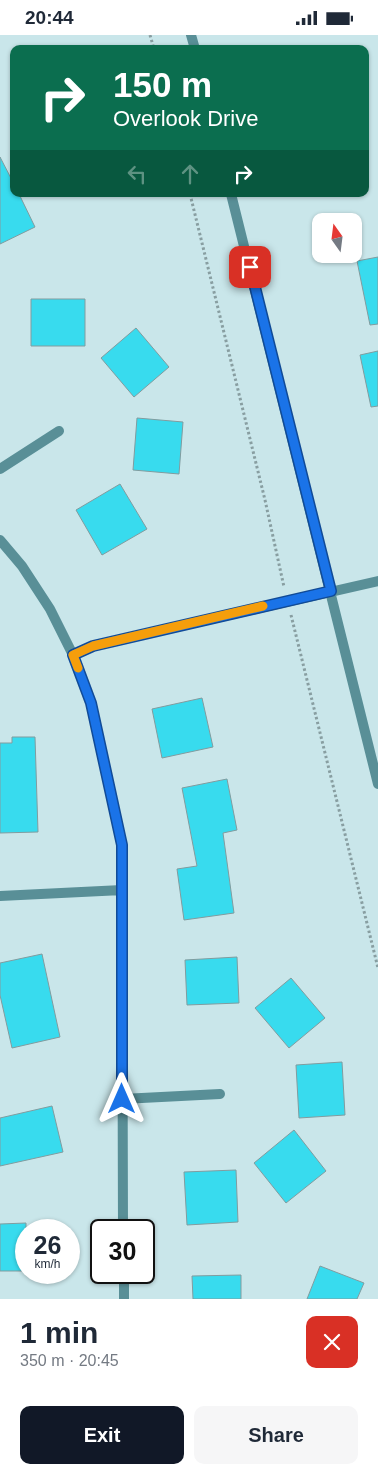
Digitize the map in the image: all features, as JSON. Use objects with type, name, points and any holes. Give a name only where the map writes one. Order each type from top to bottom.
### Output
[{"type":"street","points":[[232,197],[378,784]]},
{"type":"street","points":[[0,469],[59,431]]},
{"type":"street","points":[[0,540],[22,566],[50,609],[73,655],[91,703],[117,816],[122,845],[123,1219]]},
{"type":"street","points":[[73,655],[93,646],[378,581]]},
{"type":"street","points":[[0,895],[122,890]]},
{"type":"street","points":[[122,1099],[220,1094]]},
{"type":"street","points":[[124,1284],[124,1299]]},
{"type":"path","points":[[191,197],[266,500],[287,601],[378,968]]},
{"type":"building","points":[[0,157],[10,176],[10,197],[20,197],[35,227],[0,244]]},
{"type":"building","points":[[378,257],[378,324],[370,325],[357,263],[362,263],[362,260]]},
{"type":"building","points":[[31,299],[85,299],[85,346],[31,346]]},
{"type":"building","points":[[136,328],[169,367],[134,397],[101,358]]},
{"type":"building","points":[[378,351],[378,406],[371,407],[360,355]]},
{"type":"building","points":[[137,418],[183,422],[179,474],[133,470]]},
{"type":"building","points":[[120,484],[147,529],[102,555],[76,510]]},
{"type":"building","points":[[202,698],[213,747],[162,758],[152,709]]},
{"type":"building","points":[[12,737],[35,737],[38,832],[0,833],[0,743],[12,743]]},
{"type":"building","points":[[227,779],[237,830],[223,833],[234,913],[184,920],[177,869],[197,866],[182,788]]},
{"type":"building","points":[[42,954],[60,1037],[12,1048],[0,995],[0,963]]},
{"type":"building","points":[[237,957],[239,1003],[187,1005],[185,960]]},
{"type":"building","points":[[291,978],[325,1018],[289,1048],[255,1008]]},
{"type":"building","points":[[342,1062],[345,1115],[299,1118],[296,1065]]},
{"type":"building","points":[[52,1106],[63,1152],[0,1166],[0,1118]]},
{"type":"building","points":[[294,1130],[326,1171],[286,1203],[254,1163]]},
{"type":"building","points":[[236,1170],[238,1222],[187,1225],[184,1172]]},
{"type":"building","points":[[15,1223],[15,1271],[0,1271],[0,1224]]},
{"type":"building","points":[[320,1266],[364,1283],[357,1299],[307,1299]]},
{"type":"building","points":[[241,1275],[241,1299],[193,1299],[192,1276]]},
{"type":"slow traffic","points":[[78,668],[73,655],[93,646],[263,606]]},
{"type":"route","points":[[122,1099],[122,845],[91,703],[73,655],[93,646],[331,591],[250,267]]}]
